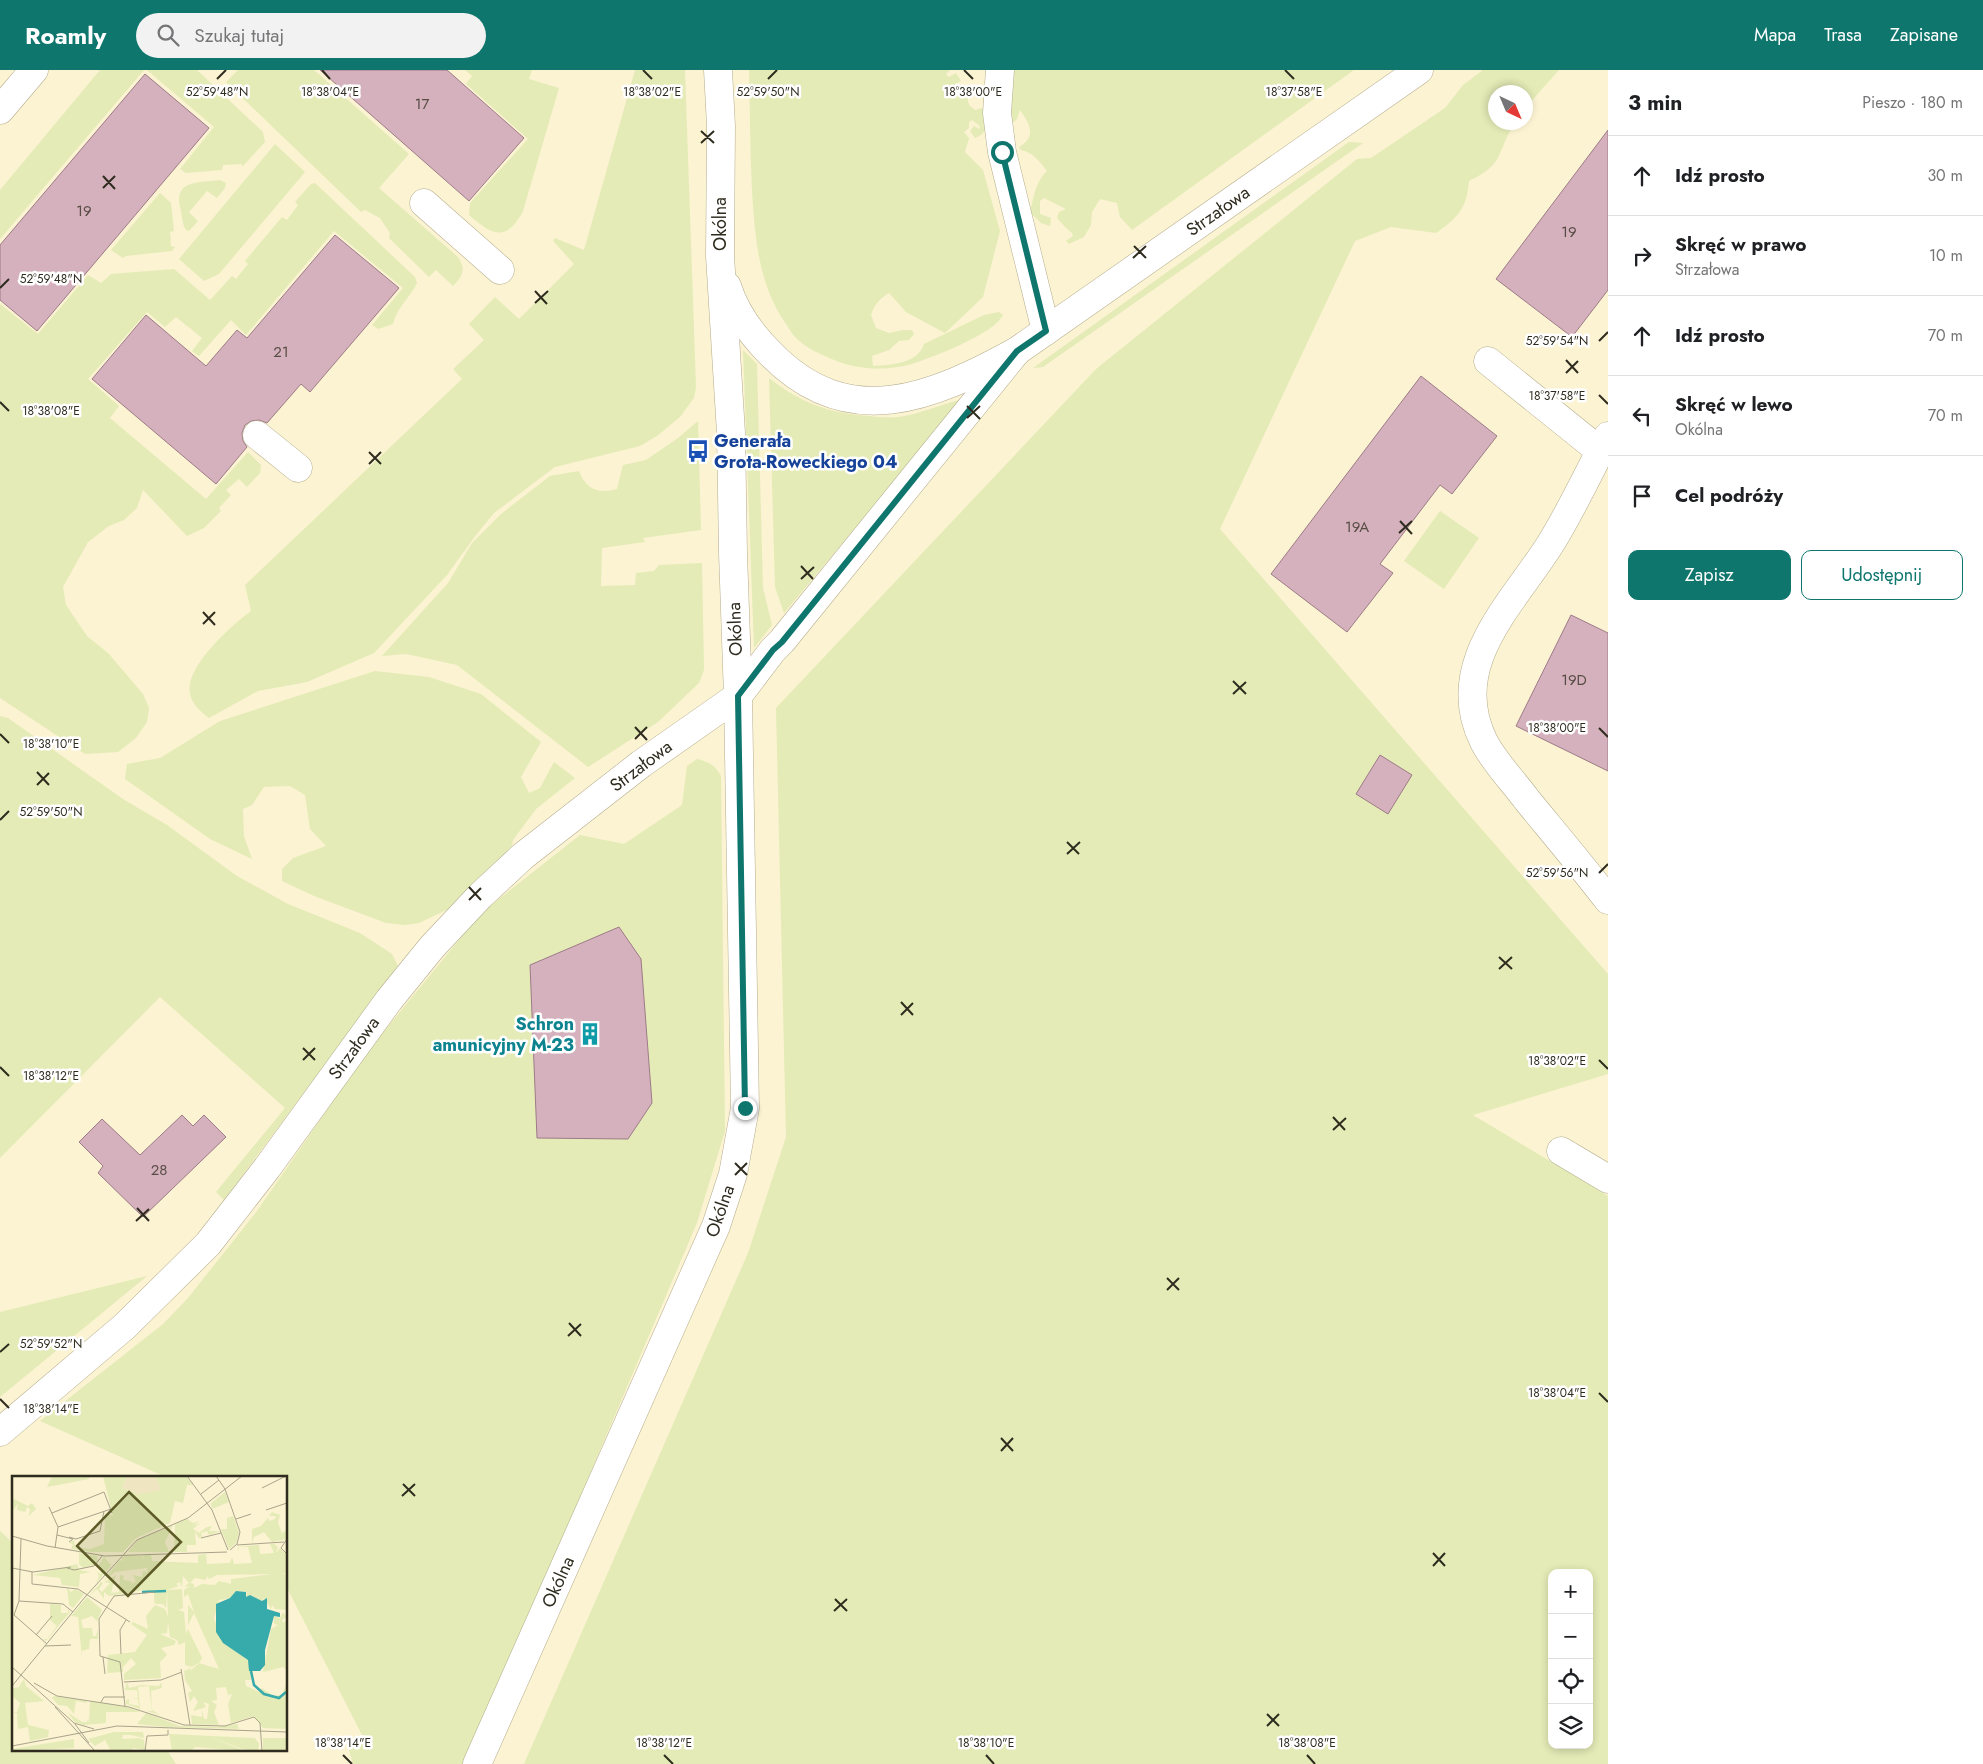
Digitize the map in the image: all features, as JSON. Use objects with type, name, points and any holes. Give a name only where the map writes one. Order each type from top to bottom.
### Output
[{"type":"street","points":[[0,110],[34,70]]},
{"type":"street","name":"Okólna","points":[[477,1764],[716,1226],[733,1174],[745,1108],[738,696],[731,433],[720,256],[721,126],[718,70]]},
{"type":"street","points":[[1000,70],[997,113],[1002,152],[1046,331]]},
{"type":"street","name":"Strzałowa","points":[[0,1432],[125,1326],[208,1244],[267,1168],[389,1000],[432,948],[480,896],[523,856],[640,764],[738,696],[773,650],[788,634],[1017,351],[1419,70]]},
{"type":"street","points":[[424,203],[500,270]]},
{"type":"street","points":[[720,256],[728,289],[738,311],[750,330],[787,370],[823,392],[861,400],[881,400],[921,394],[941,389],[979,372],[1017,351]]},
{"type":"street","points":[[1488,361],[1604,444],[1586,481],[1536,567],[1509,600],[1480,652],[1473,683],[1472,698],[1474,715],[1485,744],[1608,900]]},
{"type":"street","points":[[257,435],[298,468]]},
{"type":"street","points":[[1561,1151],[1608,1179]]},
{"type":"green space","points":[[100,70],[144,70],[0,239],[0,190]]},
{"type":"green space","points":[[147,70],[197,70],[263,132],[265,142],[242,167],[242,164],[223,165],[222,170],[186,173],[180,169],[214,127]]},
{"type":"green space","points":[[238,70],[314,70],[409,154],[379,188],[458,257],[463,269],[459,279],[453,286],[436,270],[429,277],[389,238],[390,233],[380,218],[365,210],[361,212],[226,82]]},
{"type":"green space","points":[[465,70],[532,70],[529,79],[559,88],[523,211],[511,228],[505,232],[492,231],[477,222],[469,215],[470,203],[528,139],[466,84],[472,76]]},
{"type":"green space","points":[[635,70],[685,70],[696,387],[694,398],[680,417],[657,436],[640,446],[555,467],[494,513],[447,575],[374,653],[307,682],[258,691],[209,718],[193,701],[190,694],[190,683],[194,672],[211,648],[251,611],[245,585],[462,379],[453,369],[484,340],[469,324],[495,297],[519,319],[574,264],[553,241],[555,238],[584,250]]},
{"type":"green space","points":[[749,70],[950,70],[946,74],[949,77],[956,73],[961,81],[955,84],[957,88],[962,87],[966,91],[969,105],[975,110],[983,108],[989,115],[986,129],[982,134],[975,138],[970,131],[974,126],[979,129],[980,126],[972,120],[969,122],[969,128],[964,132],[969,138],[965,152],[983,170],[1000,231],[983,297],[945,333],[906,312],[889,293],[880,300],[871,315],[876,328],[889,333],[912,330],[914,334],[909,340],[899,341],[889,350],[872,356],[873,366],[895,364],[910,359],[921,351],[924,344],[984,315],[999,312],[1003,315],[997,322],[976,337],[948,350],[912,364],[893,368],[863,368],[843,363],[813,350],[795,337],[775,306],[768,291],[759,259],[752,191]]},
{"type":"green space","points":[[1008,70],[1354,70],[1132,230],[1120,217],[1117,203],[1100,199],[1092,212],[1091,225],[1084,237],[1069,244],[1066,241],[1073,236],[1072,233],[1057,218],[1059,212],[1066,209],[1044,198],[1040,201],[1040,214],[1051,218],[1050,226],[1041,223],[1030,212],[1040,179],[1047,171],[1036,158],[1019,147],[1025,143],[1030,134],[1029,125],[1020,110],[1014,122],[1007,118]]},
{"type":"green space","points":[[1483,70],[1559,70],[1533,99],[1533,85],[1488,85],[1488,130],[1511,130],[1495,163],[1481,175],[1469,181],[1466,198],[1456,217],[1436,233],[1391,227],[1355,241],[1220,529],[1608,974],[1608,1074],[1473,1115],[1608,1196],[1608,1764],[524,1764],[748,1253],[786,1137],[776,708],[1096,369],[1357,159],[1371,158],[1445,108],[1463,85]]},
{"type":"green space","points":[[1349,142],[1363,143],[1043,367],[1033,368]]},
{"type":"green space","points":[[275,144],[305,172],[219,274],[204,281],[179,259]]},
{"type":"green space","points":[[220,180],[226,183],[225,188],[217,198],[207,191],[189,212],[198,221],[189,231],[186,230],[180,207],[179,198],[181,191],[190,184],[197,182]]},
{"type":"green space","points":[[315,183],[415,277],[417,283],[397,313],[393,324],[378,329],[372,325],[403,288],[334,231],[246,335],[231,320],[199,356],[192,351],[202,338],[176,317],[165,327],[147,312],[88,379],[119,406],[110,418],[206,499],[248,452],[261,465],[260,473],[247,487],[239,479],[226,490],[231,495],[219,508],[221,511],[204,528],[187,536],[143,490],[137,508],[124,520],[109,526],[88,542],[63,587],[66,605],[87,636],[109,654],[143,694],[149,708],[147,722],[136,738],[118,752],[85,754],[0,698],[0,304],[38,334],[88,275],[101,283],[111,274],[174,269],[210,300],[232,276],[236,279],[248,264],[245,261],[282,217],[287,220],[298,205],[295,202],[311,184]]},
{"type":"green space","points":[[160,193],[171,203],[174,231],[170,232],[171,246],[175,247],[172,251],[126,256],[123,258],[111,250]]},
{"type":"green space","points":[[743,350],[757,364],[763,588],[772,625],[754,648]]},
{"type":"green space","points":[[769,378],[792,394],[815,405],[854,415],[899,417],[963,399],[784,613],[775,587]]},
{"type":"green space","points":[[698,421],[701,530],[643,538],[645,542],[602,548],[601,586],[635,585],[636,573],[654,571],[659,565],[702,563],[704,670],[699,683],[658,722],[588,767],[457,665],[406,654],[382,656],[448,583],[472,543],[501,514],[550,476],[579,471],[585,483],[594,489],[604,491],[617,489],[623,465],[646,460],[678,438]]},
{"type":"green space","points":[[1440,511],[1479,538],[1444,589],[1404,561]]},
{"type":"green space","points":[[375,671],[429,677],[481,694],[541,742],[521,777],[529,793],[540,788],[554,762],[575,778],[536,809],[513,840],[512,846],[457,905],[419,923],[405,925],[386,923],[314,896],[282,881],[282,869],[293,858],[326,846],[310,829],[305,795],[290,786],[264,787],[252,805],[243,809],[244,836],[252,859],[210,839],[125,779],[127,764],[160,758],[220,721]]},
{"type":"green space","points":[[0,716],[8,718],[123,799],[167,825],[237,876],[288,904],[360,933],[392,954],[398,966],[224,1200],[216,1192],[285,1108],[160,997],[0,1158]]},
{"type":"green space","points":[[697,759],[705,761],[711,764],[721,776],[725,1131],[697,1223],[466,1764],[353,1764],[349,1750],[364,1739],[288,1590],[288,1476],[164,1476],[40,1421],[163,1324],[188,1298],[257,1211],[367,1052],[481,913],[580,835],[624,844],[682,805],[687,766]]},
{"type":"green space","points":[[147,1276],[0,1397],[0,1312]]},
{"type":"green space","points":[[0,1531],[12,1542],[12,1752],[168,1752],[176,1764],[0,1764]]},
{"type":"building","points":[[320,70],[447,70],[524,138],[469,201]]},
{"type":"building","points":[[145,74],[209,128],[37,331],[0,300],[0,245]]},
{"type":"building","points":[[1608,130],[1608,290],[1572,337],[1496,279]]},
{"type":"building","points":[[335,235],[399,288],[310,392],[301,384],[267,423],[259,420],[251,421],[245,425],[242,433],[243,441],[247,447],[216,484],[92,379],[146,315],[206,366],[237,330],[247,338]]},
{"type":"building","points":[[1421,376],[1497,436],[1452,494],[1440,485],[1380,564],[1393,573],[1347,632],[1271,574]]},
{"type":"building","points":[[1571,615],[1608,633],[1608,771],[1516,726]]},
{"type":"building","points":[[1380,755],[1412,775],[1388,814],[1356,794]]},
{"type":"building","name":"Schron amunicyjny M-23","points":[[619,927],[641,959],[652,1103],[628,1139],[537,1138],[530,965]]},
{"type":"building","points":[[182,1115],[193,1126],[204,1115],[226,1137],[143,1217],[98,1173],[103,1166],[79,1142],[102,1119],[140,1155]]},
{"type":"place","name":"Generała Grota-Roweckiego 04","points":[[698,451]]},
{"type":"place","name":"Schron amunicyjny M-23","points":[[590,1034]]},
{"type":"route","points":[[745,1108],[738,696],[773,650],[782,642],[1017,351],[1046,331],[1002,152]]}]
